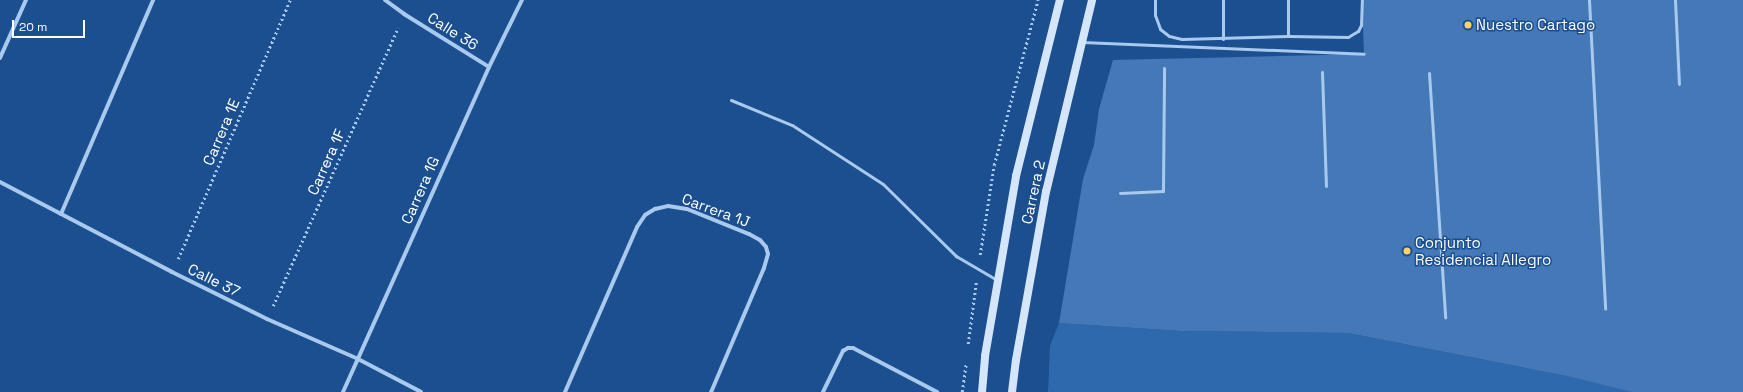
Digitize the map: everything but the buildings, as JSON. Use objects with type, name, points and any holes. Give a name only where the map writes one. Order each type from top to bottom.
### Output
[{"type":"main road","name":"Carrera 2","points":[[982,392],[985,356],[1016,176],[1060,0]]},
{"type":"main road","name":"Carrera 2","points":[[1012,392],[1016,360],[1046,192],[1092,0]]},
{"type":"street","points":[[0,58],[26,0]]},
{"type":"street","points":[[61,214],[153,0]]},
{"type":"street","name":"Calle 36","points":[[385,0],[404,14],[489,67]]},
{"type":"street","name":"Carrera 1G","points":[[343,392],[489,67],[522,0]]},
{"type":"street","name":"Calle 37","points":[[0,182],[172,272],[268,319],[358,359],[421,392]]},
{"type":"street","name":"Carrera 1J","points":[[565,392],[637,227],[645,215],[655,209],[668,206],[686,209],[749,234],[760,240],[766,247],[768,254],[764,268],[711,392]]},
{"type":"street","points":[[823,392],[839,357],[845,348],[855,348],[937,392]]},
{"type":"lane","points":[[1155,0],[1155,15],[1160,29],[1168,36],[1182,40],[1288,36],[1334,38],[1353,35],[1361,25],[1362,0]]},
{"type":"lane","points":[[1223,0],[1224,39]]},
{"type":"lane","points":[[1288,0],[1288,36]]},
{"type":"lane","points":[[1589,0],[1605,309]]},
{"type":"lane","points":[[1675,0],[1679,84]]},
{"type":"lane","points":[[1082,42],[1364,54]]},
{"type":"lane","points":[[1120,193],[1163,191],[1164,68]]},
{"type":"lane","points":[[1322,72],[1326,186]]},
{"type":"lane","points":[[1429,73],[1445,317]]},
{"type":"lane","points":[[731,100],[792,125],[883,184],[956,256],[998,281]]},
{"type":"path","name":"Carrera 1E","points":[[172,272],[290,0]]},
{"type":"path","points":[[968,346],[994,166],[1038,0]]},
{"type":"path","name":"Carrera 1F","points":[[268,319],[404,14]]},
{"type":"path","points":[[962,392],[966,361]]},
{"type":"shaded area","points":[[1059,323],[1180,331],[1348,333],[1571,377],[1631,392],[1048,392],[1050,346]]},
{"type":"place","name":"Nuestro Cartago","points":[[1468,25]]},
{"type":"place","name":"Conjunto Residencial Allegro","points":[[1407,251]]}]
